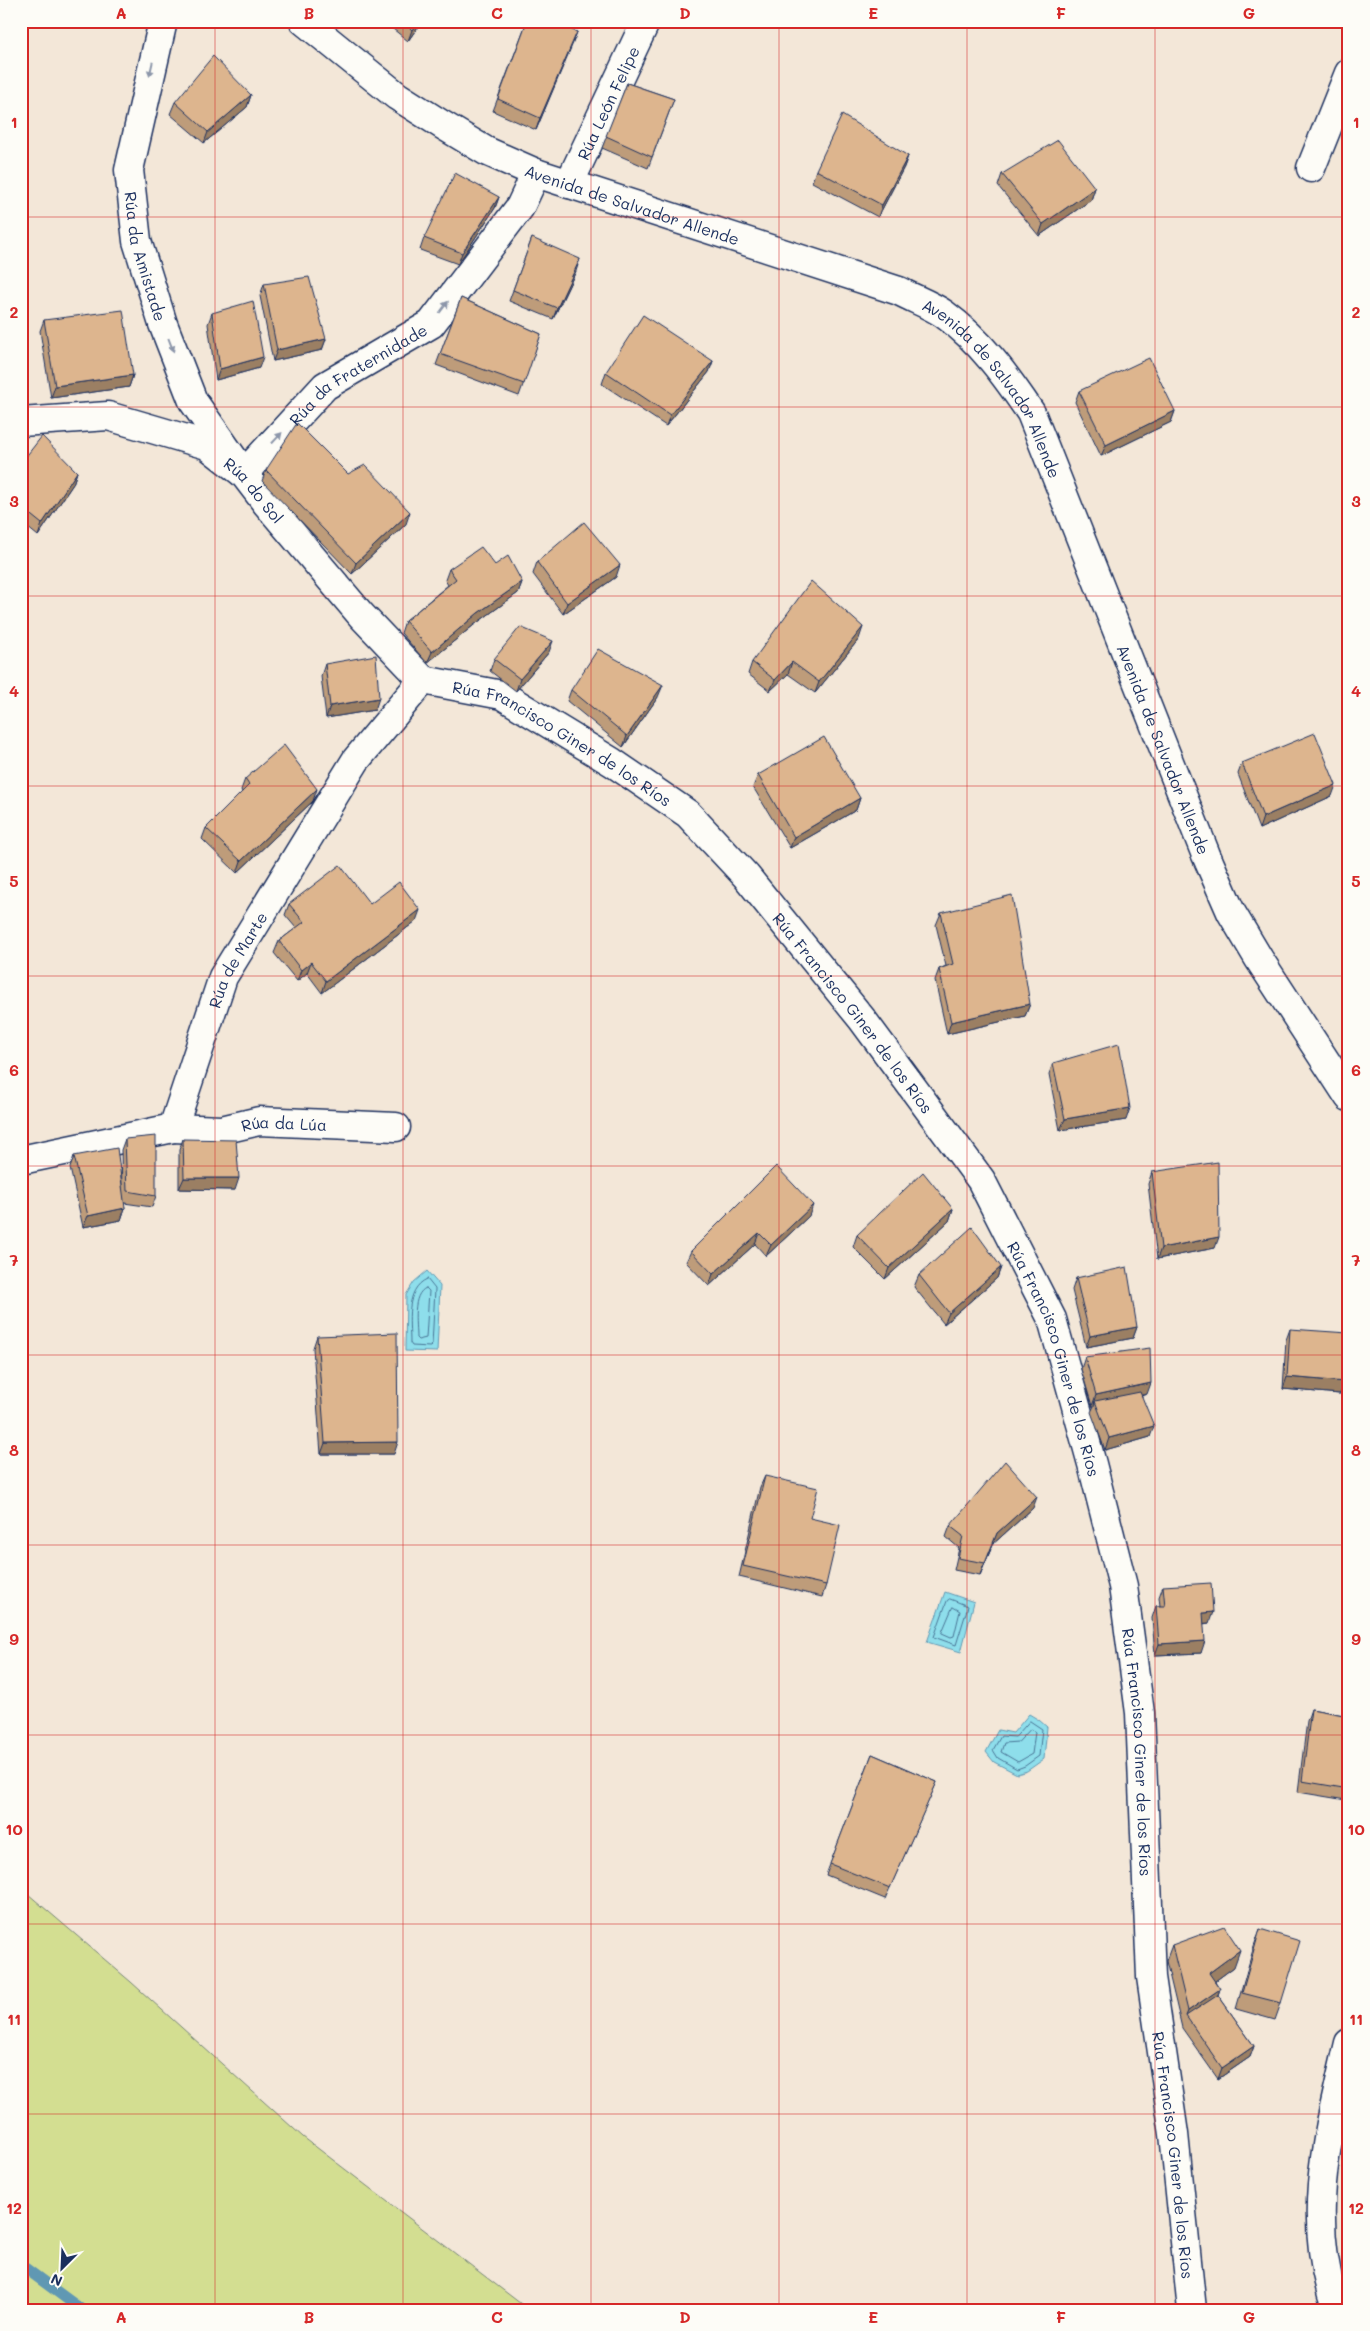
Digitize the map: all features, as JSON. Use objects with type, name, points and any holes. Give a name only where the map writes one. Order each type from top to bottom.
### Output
[{"type":"street","name":"Rúa da Amistade","points":[[163,21],[129,170],[137,241],[163,324],[193,401],[244,474]]},
{"type":"street","name":"Avenida de Salvador Allende","points":[[304,21],[397,96],[486,150],[536,173],[899,291],[943,314],[976,341],[1002,370],[1031,413],[1206,855],[1231,912],[1258,959],[1349,1097]]},
{"type":"street","name":"Rúa León Felipe","points":[[569,184],[646,21]]},
{"type":"street","points":[[1311,168],[1349,73]]},
{"type":"street","name":"Rúa da Fraternidade","points":[[244,474],[325,386],[431,324],[520,207],[536,173]]},
{"type":"street","name":"Rúa do Sol","points":[[21,422],[108,416],[207,445],[244,474],[361,615],[423,680]]},
{"type":"street","name":"Rúa de Marte","points":[[173,1128],[223,977],[356,760],[423,680]]},
{"type":"street","name":"Rúa Francisco Giner de los Ríos","points":[[423,680],[502,695],[612,762],[688,814],[746,876],[862,1018],[981,1180],[1052,1319],[1123,1586],[1140,1713],[1151,1977],[1174,2134],[1192,2310]]},
{"type":"street","name":"Rúa da Lúa","points":[[173,1128],[220,1130],[259,1121],[396,1127]]},
{"type":"street","points":[[21,1160],[173,1128]]},
{"type":"street","points":[[1337,2310],[1323,2254],[1321,2176],[1349,2042]]},
{"type":"green space","points":[[21,1888],[131,1982],[303,2137],[529,2310],[21,2310]]},
{"type":"water","points":[[427,1271],[440,1286],[437,1352],[405,1351],[406,1295],[414,1282]]},
{"type":"water","points":[[945,1592],[974,1602],[961,1652],[927,1642]]},
{"type":"water","points":[[1029,1714],[1047,1727],[1044,1759],[1027,1771],[1017,1774],[994,1762],[986,1752],[998,1730],[1013,1733]]},
{"type":"building","points":[[402,21],[418,21],[412,30]]},
{"type":"building","points":[[527,21],[551,21],[577,32],[540,118],[498,99]]},
{"type":"building","points":[[213,56],[251,95],[208,132],[175,102]]},
{"type":"building","points":[[627,83],[674,99],[652,157],[606,136]]},
{"type":"building","points":[[842,115],[908,156],[882,205],[816,170]]},
{"type":"building","points":[[1058,140],[1095,188],[1043,224],[1002,174]]},
{"type":"building","points":[[455,173],[499,197],[462,253],[424,238]]},
{"type":"building","points":[[532,238],[580,259],[557,308],[513,290]]},
{"type":"building","points":[[309,277],[326,339],[277,350],[264,284]]},
{"type":"building","points":[[461,298],[541,334],[524,384],[440,354]]},
{"type":"building","points":[[253,301],[263,357],[220,369],[212,313]]},
{"type":"building","points":[[123,310],[133,375],[55,386],[44,320]]},
{"type":"building","points":[[643,315],[713,361],[670,415],[606,372]]},
{"type":"building","points":[[1149,358],[1175,411],[1106,445],[1079,391]]},
{"type":"building","points":[[297,423],[348,474],[365,465],[410,512],[356,563],[266,470]]},
{"type":"building","points":[[42,436],[77,472],[42,524],[21,507],[21,463]]},
{"type":"building","points":[[584,522],[620,565],[567,603],[537,562]]},
{"type":"building","points":[[481,547],[495,565],[508,556],[522,582],[478,613],[432,652],[405,621],[456,579],[449,569]]},
{"type":"building","points":[[811,581],[863,627],[819,682],[792,662],[775,680],[752,662]]},
{"type":"building","points":[[520,627],[553,641],[520,679],[494,659]]},
{"type":"building","points":[[598,649],[663,685],[627,736],[571,690]]},
{"type":"building","points":[[376,655],[379,698],[330,706],[325,664]]},
{"type":"building","points":[[1315,733],[1336,785],[1263,817],[1242,763]]},
{"type":"building","points":[[824,737],[860,798],[794,837],[758,775]]},
{"type":"building","points":[[284,745],[317,789],[241,861],[206,828],[249,785],[245,779]]},
{"type":"building","points":[[340,865],[370,904],[399,882],[420,910],[326,981],[311,962],[301,970],[279,941],[304,922],[289,904]]},
{"type":"building","points":[[1012,895],[1030,1004],[951,1022],[939,969],[953,964],[941,913]]},
{"type":"building","points":[[1119,1044],[1130,1108],[1065,1119],[1053,1063]]},
{"type":"building","points":[[156,1136],[156,1196],[127,1191],[125,1139]]},
{"type":"building","points":[[183,1139],[236,1140],[239,1178],[184,1178]]},
{"type":"building","points":[[117,1148],[125,1208],[88,1216],[74,1156]]},
{"type":"building","points":[[1218,1162],[1219,1237],[1161,1248],[1152,1172]]},
{"type":"building","points":[[776,1166],[813,1205],[771,1245],[759,1233],[713,1274],[691,1251]]},
{"type":"building","points":[[923,1172],[953,1209],[889,1268],[857,1235]]},
{"type":"building","points":[[972,1227],[1001,1267],[949,1313],[919,1275]]},
{"type":"building","points":[[1127,1267],[1137,1327],[1090,1336],[1076,1278]]},
{"type":"building","points":[[1290,1329],[1348,1333],[1345,1382],[1287,1377]]},
{"type":"building","points":[[397,1333],[398,1442],[325,1443],[317,1336]]},
{"type":"building","points":[[1150,1348],[1151,1383],[1096,1395],[1085,1357]]},
{"type":"building","points":[[1140,1392],[1154,1426],[1109,1438],[1095,1401]]},
{"type":"building","points":[[1005,1461],[1037,1497],[997,1533],[985,1563],[958,1558],[963,1536],[950,1526]]},
{"type":"building","points":[[765,1476],[818,1488],[810,1518],[840,1525],[826,1585],[743,1566]]},
{"type":"building","points":[[1211,1583],[1213,1612],[1203,1613],[1205,1641],[1159,1644],[1156,1606],[1165,1606],[1163,1586]]},
{"type":"building","points":[[1311,1709],[1349,1716],[1349,1789],[1302,1781]]},
{"type":"building","points":[[872,1754],[937,1782],[890,1888],[830,1864]]},
{"type":"building","points":[[1224,1926],[1240,1950],[1209,1973],[1220,1989],[1188,2011],[1172,1945]]},
{"type":"building","points":[[1260,1929],[1300,1941],[1281,2003],[1242,1993]]},
{"type":"building","points":[[1218,1995],[1254,2046],[1222,2068],[1186,2016]]},
{"type":"waterway","points":[[21,2265],[82,2310]]}]
